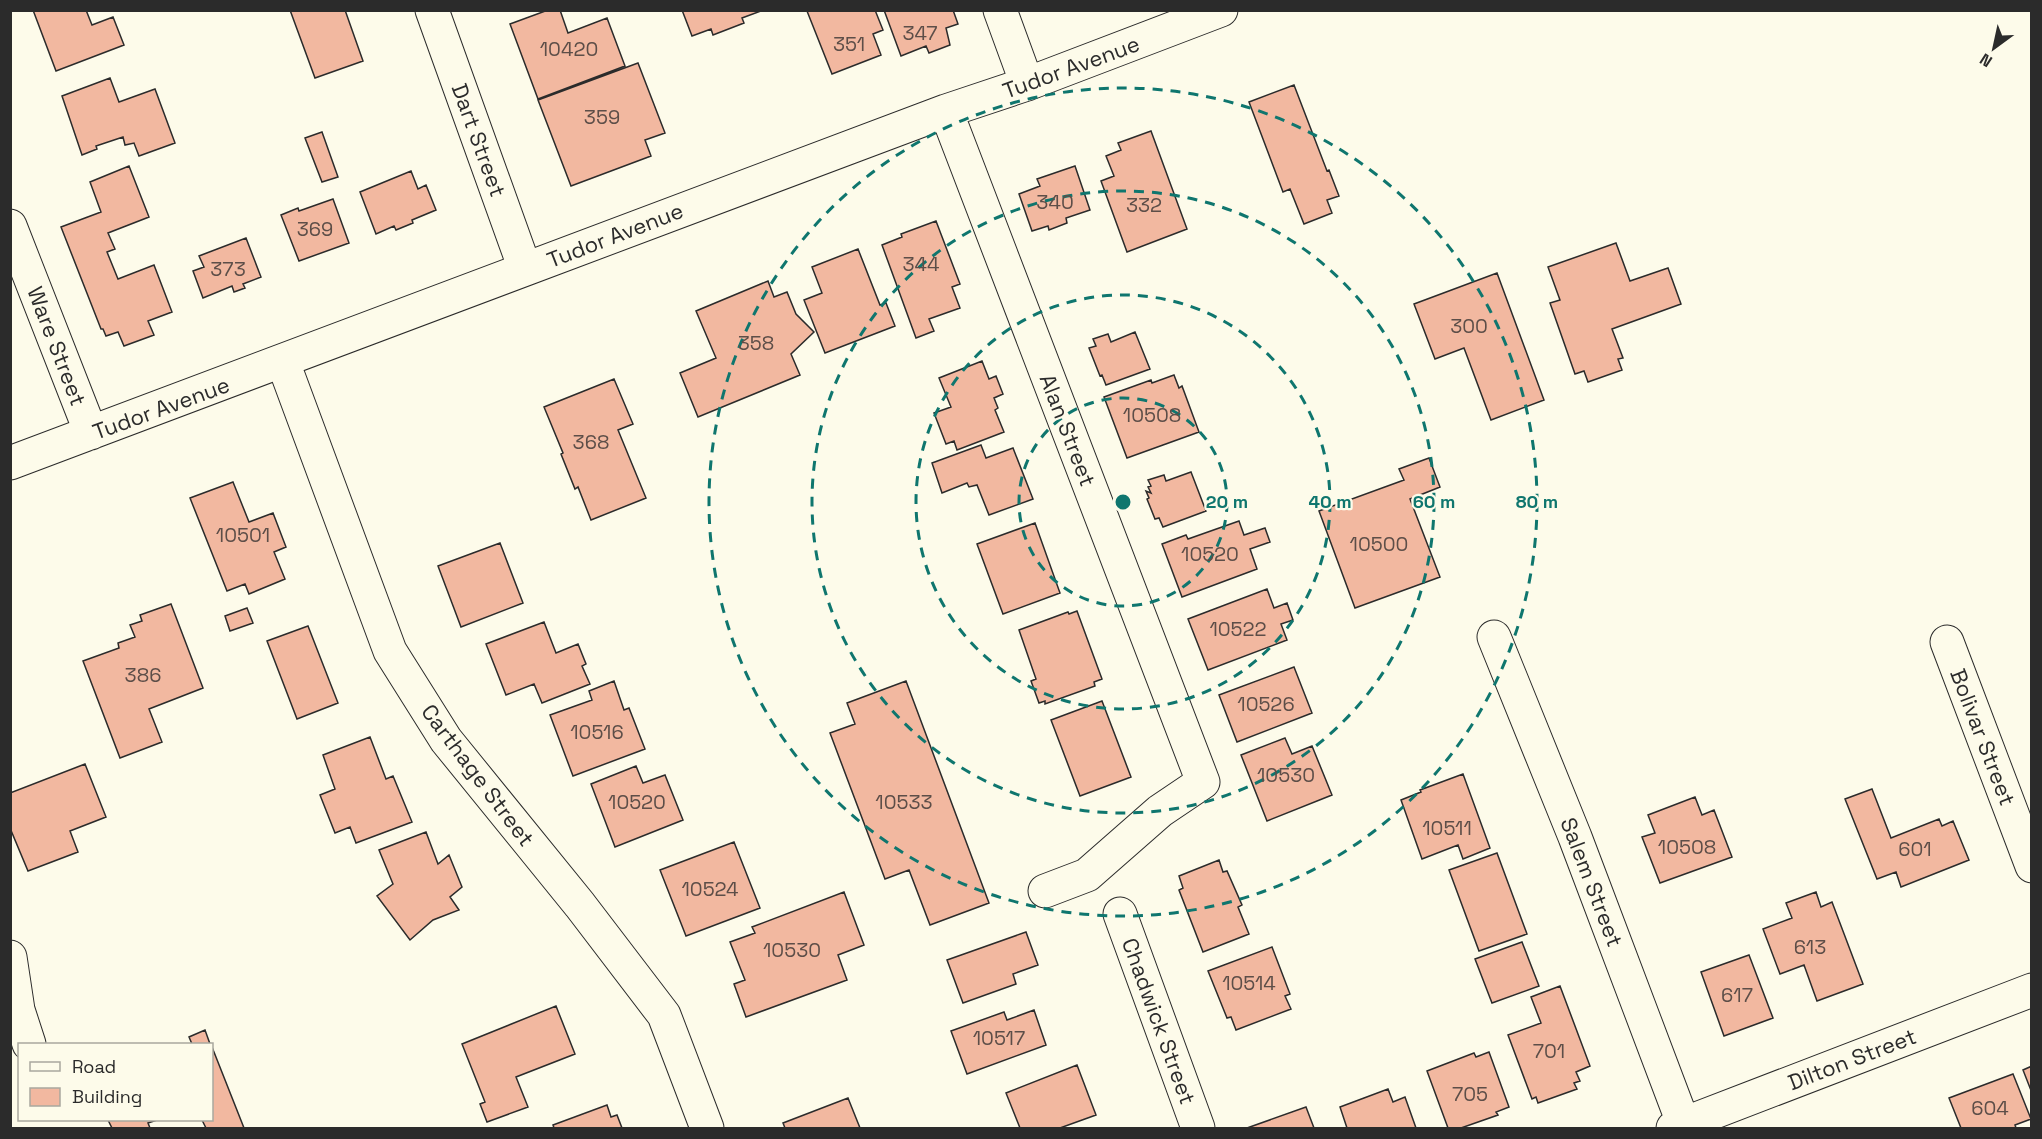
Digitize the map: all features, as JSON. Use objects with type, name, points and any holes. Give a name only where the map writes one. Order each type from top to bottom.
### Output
[{"type":"street","name":"Dart Street","points":[[432,10],[525,269]]},
{"type":"street","points":[[1000,10],[1027,84]]},
{"type":"street","name":"Tudor Avenue","points":[[10,463],[1221,10]]},
{"type":"street","name":"Alan Street","points":[[946,111],[1203,782],[1160,811],[1088,875],[1044,891]]},
{"type":"street","name":"Ware Street","points":[[10,226],[91,433]]},
{"type":"street","name":"Carthage Street","points":[[283,362],[390,651],[446,740],[580,905],[664,1015],[706,1128]]},
{"type":"street","name":"Salem Street","points":[[1494,638],[1575,837],[1681,1127]]},
{"type":"street","name":"Bolivar Street","points":[[1947,642],[2031,866]]},
{"type":"street","name":"Chadwick Street","points":[[1120,914],[1198,1128]]},
{"type":"street","points":[[10,957],[18,1010],[29,1043]]},
{"type":"street","name":"Dilton Street","points":[[1681,1127],[2031,990]]},
{"type":"building","points":[[33,10],[86,10],[92,25],[113,17],[124,45],[56,71]]},
{"type":"building","points":[[290,10],[345,10],[363,61],[315,78]]},
{"type":"building","points":[[548,10],[560,10],[568,33],[607,18],[625,66],[538,99],[510,24]]},
{"type":"building","points":[[682,10],[761,11],[742,18],[744,23],[713,35],[711,29],[692,36]]},
{"type":"building","points":[[875,10],[883,30],[873,34],[881,55],[832,74],[807,11]]},
{"type":"building","points":[[884,10],[953,10],[958,24],[946,28],[950,45],[929,53],[926,46],[901,56]]},
{"type":"building","points":[[638,63],[665,133],[645,140],[651,156],[571,186],[538,100]]},
{"type":"building","points":[[110,78],[119,102],[155,89],[175,143],[139,156],[134,143],[125,145],[123,137],[96,146],[97,149],[82,155],[62,96]]},
{"type":"building","points":[[1294,85],[1339,196],[1327,200],[1332,213],[1304,224],[1290,189],[1283,192],[1249,102]]},
{"type":"building","points":[[1151,131],[1187,229],[1127,252],[1101,181],[1114,176],[1106,156],[1121,150],[1118,143]]},
{"type":"building","points":[[322,132],[338,177],[322,182],[305,138]]},
{"type":"building","points":[[129,166],[149,217],[108,233],[115,249],[107,252],[118,279],[154,265],[172,312],[148,321],[154,335],[124,346],[118,332],[106,336],[101,329],[61,227],[101,212],[90,182]]},
{"type":"building","points":[[1075,166],[1090,210],[1066,218],[1067,223],[1049,230],[1048,226],[1032,231],[1019,194],[1040,186],[1037,179]]},
{"type":"building","points":[[411,171],[418,189],[426,185],[436,210],[396,230],[394,226],[376,234],[360,192]]},
{"type":"building","points":[[333,199],[349,243],[299,261],[281,215]]},
{"type":"building","points":[[936,221],[960,284],[952,287],[960,308],[929,319],[934,331],[916,338],[882,245],[902,237],[901,234]]},
{"type":"building","points":[[246,238],[261,277],[243,284],[245,288],[234,292],[232,286],[203,298],[193,271],[204,267],[199,256]]},
{"type":"building","points":[[1616,243],[1630,281],[1668,268],[1681,304],[1612,329],[1623,358],[1618,359],[1622,370],[1588,382],[1584,371],[1575,374],[1550,303],[1560,300],[1548,267]]},
{"type":"building","points":[[858,249],[880,305],[886,303],[895,326],[825,353],[804,300],[822,293],[812,267]]},
{"type":"building","points":[[1497,273],[1544,400],[1491,420],[1464,348],[1435,359],[1414,304]]},
{"type":"building","points":[[768,281],[774,297],[787,292],[796,314],[814,332],[791,354],[800,375],[698,417],[680,373],[716,358],[696,311]]},
{"type":"building","points":[[1135,332],[1150,369],[1106,385],[1089,348],[1096,346],[1093,339],[1108,334],[1111,342]]},
{"type":"building","points":[[982,361],[989,379],[996,376],[1003,394],[994,398],[998,408],[995,410],[1004,432],[957,450],[954,441],[946,444],[934,413],[951,407],[939,378]]},
{"type":"building","points":[[1174,375],[1179,388],[1182,386],[1199,432],[1127,458],[1104,397],[1151,380],[1152,383]]},
{"type":"building","points":[[614,379],[633,424],[618,430],[646,498],[591,520],[578,487],[575,489],[544,407]]},
{"type":"building","points":[[981,445],[986,458],[1013,448],[1033,499],[989,515],[977,485],[969,487],[967,483],[942,493],[932,463]]},
{"type":"building","points":[[1429,458],[1440,487],[1410,499],[1440,577],[1355,608],[1319,511],[1404,480],[1399,469]]},
{"type":"building","points":[[1191,472],[1206,511],[1163,527],[1159,518],[1155,519],[1147,499],[1149,498],[1146,491],[1151,493],[1148,480],[1164,475],[1166,481]]},
{"type":"building","points":[[233,482],[249,522],[273,513],[286,547],[274,552],[285,579],[249,594],[245,584],[227,591],[190,498]]},
{"type":"building","points":[[1239,521],[1244,535],[1265,528],[1270,542],[1250,549],[1257,569],[1182,597],[1162,544],[1186,535],[1188,539]]},
{"type":"building","points":[[1035,523],[1060,593],[1003,614],[977,544]]},
{"type":"building","points":[[500,543],[523,603],[461,627],[438,566]]},
{"type":"building","points":[[1267,589],[1274,608],[1287,603],[1293,620],[1281,624],[1287,640],[1208,670],[1188,619]]},
{"type":"building","points":[[171,604],[203,688],[149,709],[162,742],[120,758],[83,661],[119,648],[118,643],[135,637],[130,625],[142,621],[140,615]]},
{"type":"building","points":[[247,608],[253,623],[230,631],[225,616]]},
{"type":"building","points":[[1077,611],[1102,679],[1094,682],[1095,686],[1045,704],[1045,701],[1039,703],[1031,681],[1036,679],[1019,630],[1068,612],[1069,614]]},
{"type":"building","points":[[544,622],[556,653],[578,644],[586,664],[582,666],[590,684],[542,703],[534,684],[506,695],[486,644]]},
{"type":"building","points":[[308,626],[338,703],[297,719],[267,641]]},
{"type":"building","points":[[1294,667],[1312,713],[1237,742],[1219,695]]},
{"type":"building","points":[[614,681],[624,710],[629,708],[645,749],[573,776],[550,715],[592,700],[589,691]]},
{"type":"building","points":[[906,681],[989,903],[930,925],[909,870],[885,879],[830,733],[855,724],[847,703]]},
{"type":"building","points":[[1102,701],[1131,777],[1080,796],[1051,720]]},
{"type":"building","points":[[370,737],[386,779],[393,776],[412,822],[356,843],[350,827],[335,833],[320,795],[335,789],[323,755]]},
{"type":"building","points":[[1285,738],[1292,754],[1312,746],[1332,795],[1267,821],[1241,755]]},
{"type":"building","points":[[85,764],[106,817],[70,831],[78,852],[28,871],[10,828],[10,793]]},
{"type":"building","points":[[636,766],[643,783],[665,775],[683,820],[615,847],[591,784]]},
{"type":"building","points":[[1463,774],[1490,848],[1463,859],[1458,845],[1422,859],[1401,800],[1421,792],[1420,790]]},
{"type":"building","points":[[1872,789],[1891,838],[1939,819],[1942,826],[1953,821],[1969,860],[1901,887],[1896,872],[1877,879],[1845,799]]},
{"type":"building","points":[[1695,797],[1702,815],[1714,810],[1732,857],[1660,883],[1642,837],[1655,833],[1648,815]]},
{"type":"building","points":[[426,832],[438,864],[449,855],[462,887],[450,897],[459,910],[433,920],[410,940],[377,896],[393,884],[379,850]]},
{"type":"building","points":[[734,842],[760,908],[686,936],[660,870]]},
{"type":"building","points":[[1497,853],[1527,934],[1479,951],[1449,870]]},
{"type":"building","points":[[1219,860],[1223,872],[1227,871],[1242,905],[1238,907],[1249,934],[1203,952],[1179,890],[1183,888],[1179,876]]},
{"type":"building","points":[[844,892],[864,945],[838,955],[847,980],[746,1017],[734,984],[745,980],[730,942],[755,933],[752,927]]},
{"type":"building","points":[[1816,892],[1821,907],[1832,902],[1863,984],[1817,1001],[1804,965],[1780,974],[1763,929],[1792,918],[1786,903]]},
{"type":"building","points":[[1026,932],[1038,965],[1013,974],[1016,984],[963,1003],[947,960]]},
{"type":"building","points":[[1522,942],[1539,986],[1492,1003],[1475,959]]},
{"type":"building","points":[[1272,947],[1290,994],[1285,996],[1291,1009],[1236,1030],[1231,1017],[1227,1018],[1208,971]]},
{"type":"building","points":[[1749,955],[1773,1018],[1724,1036],[1701,972]]},
{"type":"building","points":[[1560,986],[1590,1066],[1576,1072],[1580,1081],[1574,1083],[1577,1089],[1538,1103],[1536,1097],[1532,1099],[1508,1035],[1541,1023],[1531,997]]},
{"type":"building","points":[[556,1006],[575,1054],[516,1077],[528,1107],[487,1122],[480,1104],[485,1102],[462,1044]]},
{"type":"building","points":[[1034,1010],[1046,1045],[967,1074],[951,1031],[1004,1012],[1007,1020]]},
{"type":"building","points":[[205,1030],[210,1043],[192,1043],[189,1037]]},
{"type":"building","points":[[213,1050],[244,1128],[206,1128],[202,1121],[213,1121]]},
{"type":"building","points":[[1489,1052],[1509,1107],[1496,1112],[1498,1115],[1461,1128],[1448,1128],[1427,1071],[1474,1053],[1476,1057]]},
{"type":"building","points":[[1077,1065],[1096,1115],[1060,1128],[1020,1128],[1006,1093]]},
{"type":"building","points":[[2032,1066],[2032,1093],[2023,1070]]},
{"type":"building","points":[[2013,1074],[2031,1119],[2015,1125],[2016,1128],[1961,1128],[1949,1098]]},
{"type":"building","points":[[1388,1089],[1393,1102],[1405,1097],[1416,1128],[1347,1128],[1340,1107]]},
{"type":"building","points":[[848,1098],[860,1128],[785,1128],[783,1123]]},
{"type":"building","points":[[607,1105],[611,1117],[617,1115],[622,1128],[554,1128],[553,1125]]},
{"type":"building","points":[[1306,1107],[1314,1128],[1247,1128]]},
{"type":"building","points":[[108,1121],[154,1121],[148,1123],[150,1128],[112,1128]]}]
